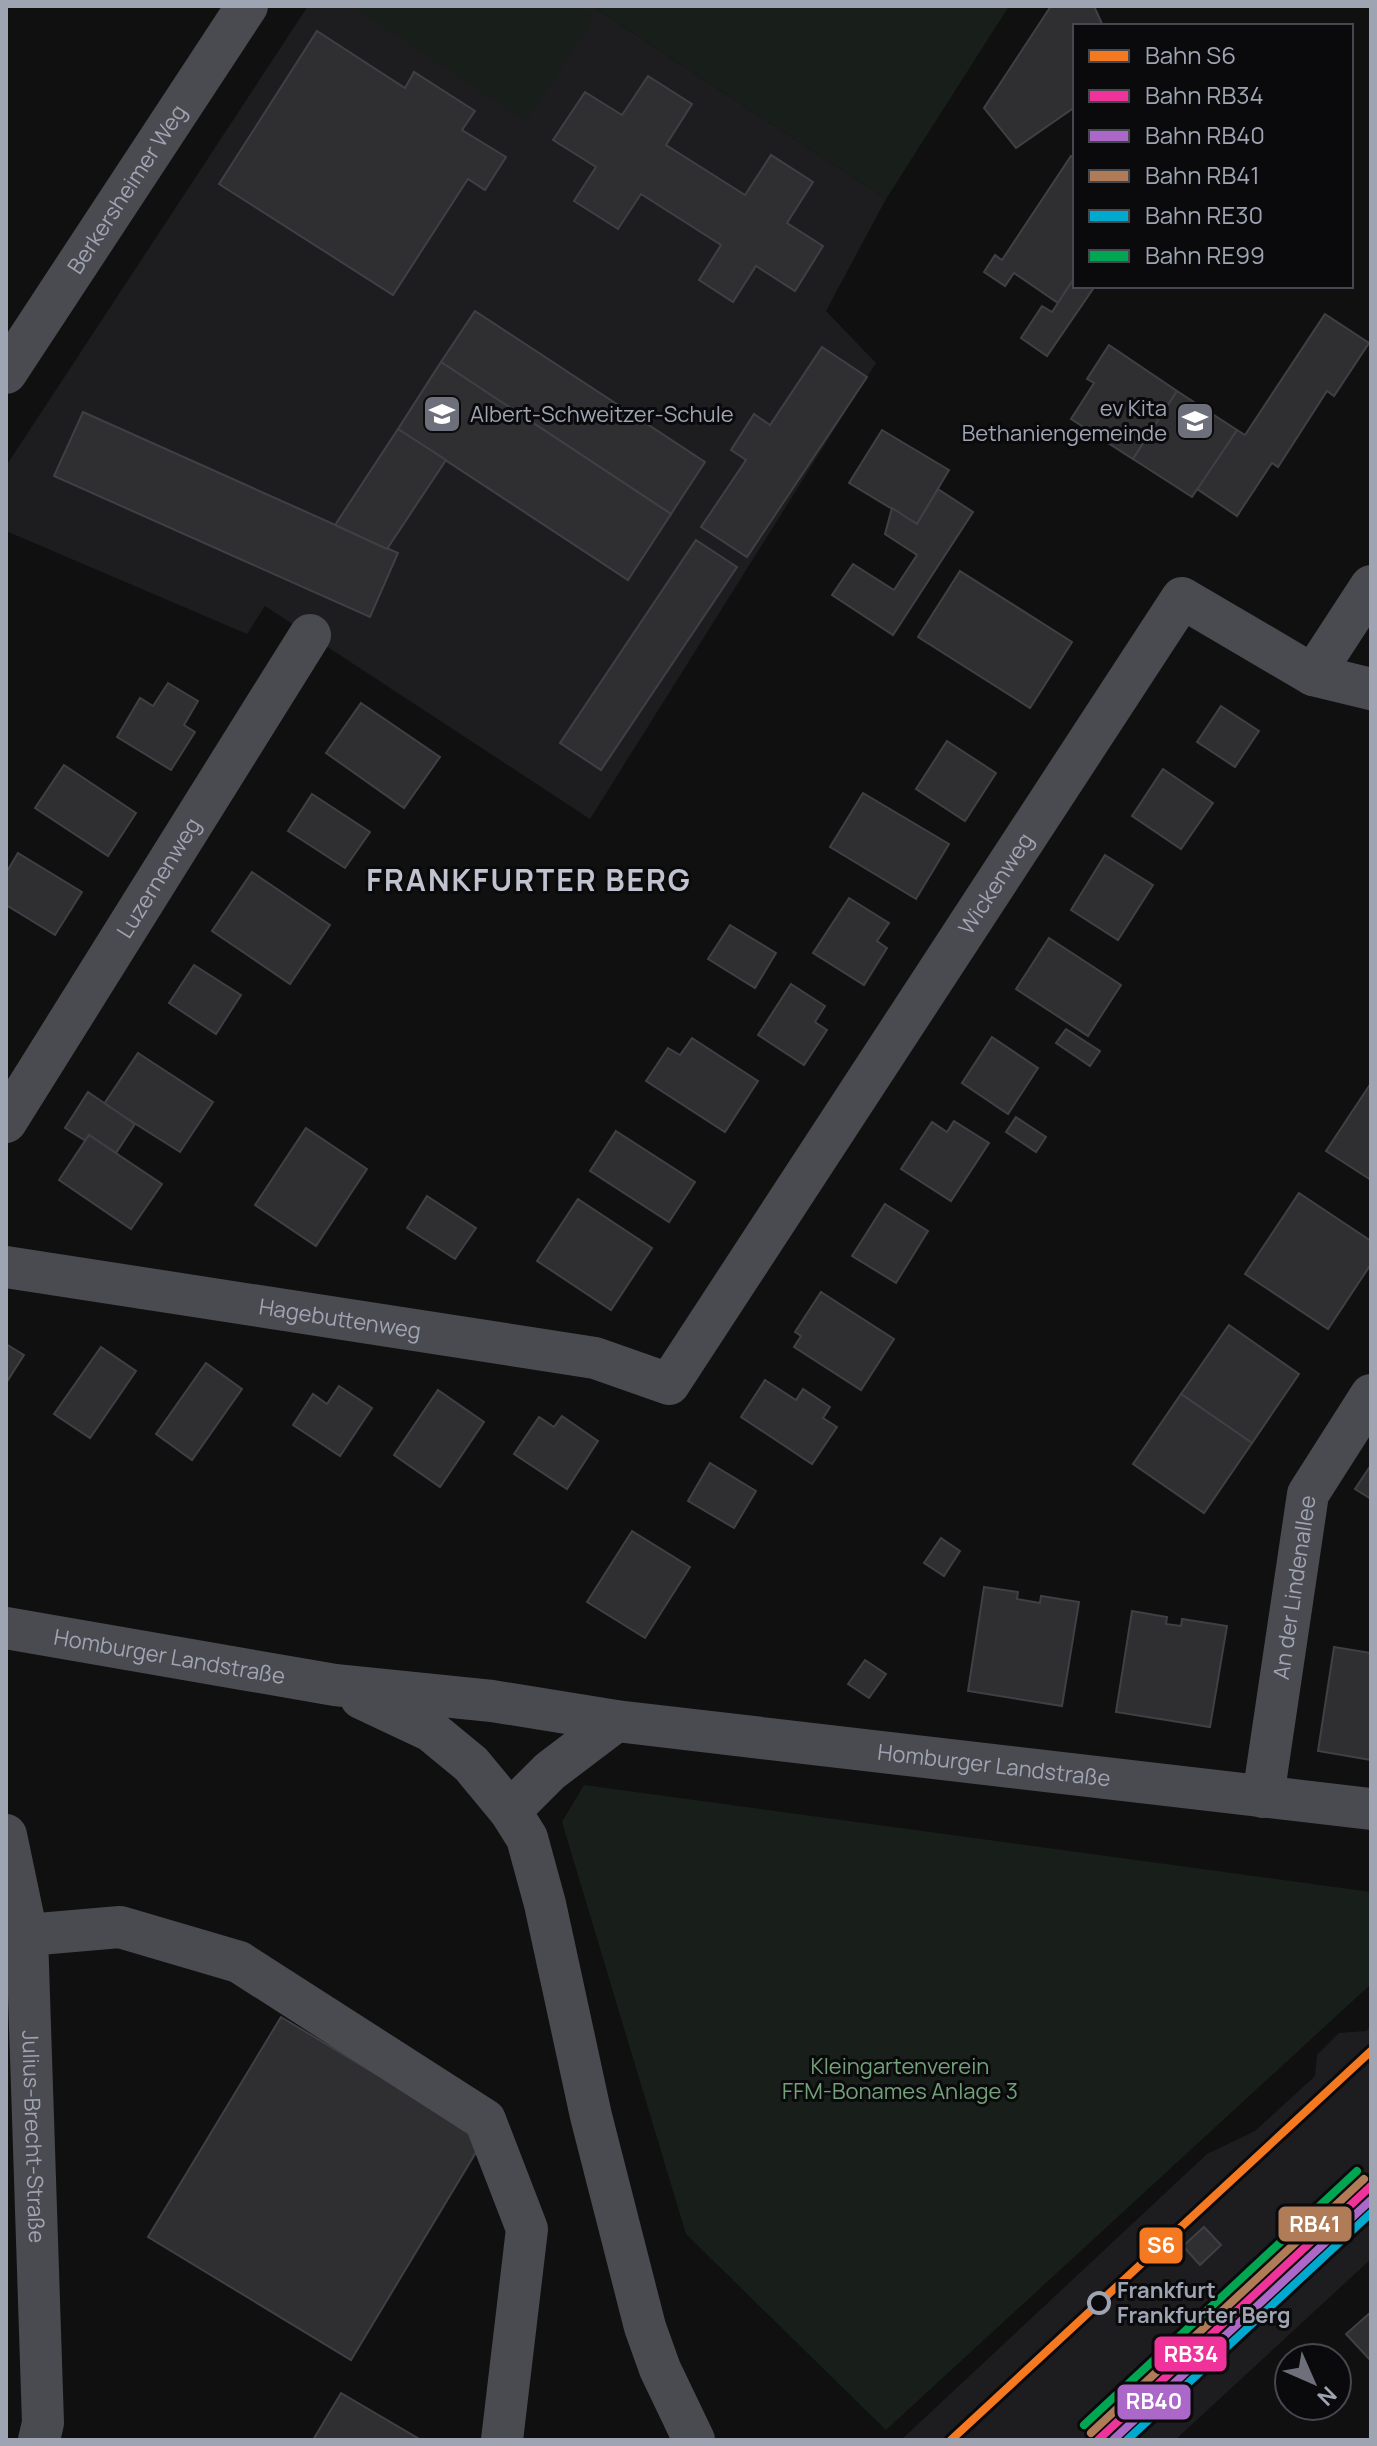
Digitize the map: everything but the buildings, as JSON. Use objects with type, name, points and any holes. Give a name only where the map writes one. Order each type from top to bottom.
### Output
[{"type":"street","name":"Berkersheimer Weg","points":[[6,373],[247,6]]},
{"type":"street","points":[[1371,586],[1313,675],[1371,689]]},
{"type":"street","name":"Wickenweg","points":[[669,1384],[1182,598],[1313,675]]},
{"type":"street","name":"Luzernenweg","points":[[6,1122],[310,635]]},
{"type":"street","name":"Hagebuttenweg","points":[[6,1267],[595,1358],[669,1384]]},
{"type":"street","name":"An der Lindenallee","points":[[1263,1797],[1308,1494],[1371,1395]]},
{"type":"street","name":"Homburger Landstraße","points":[[6,1628],[335,1685],[492,1701],[616,1721],[1371,1809]]},
{"type":"street","name":"Homburger Landstraße","points":[[335,1685],[431,1731],[471,1764],[510,1811],[527,1838],[545,1904],[591,2116],[645,2327],[660,2369],[694,2440]]},
{"type":"street","points":[[510,1811],[550,1771],[616,1721]]},
{"type":"street","name":"Julius-Brecht-Straße","points":[[6,1835],[27,1935],[43,2423],[39,2440]]},
{"type":"street","points":[[27,1935],[120,1927],[239,1962],[485,2120],[527,2229],[502,2440]]},
{"type":"shaded area","name":"Albert-Schweitzer-Schule","points":[[308,6],[592,6],[886,199],[826,311],[876,363],[590,819],[265,606],[247,634],[6,531],[6,466]]},
{"type":"shaded area","points":[[1371,2026],[1371,2259],[1281,2342],[1273,2342],[1273,2350],[1175,2440],[901,2440],[1207,2154],[1255,2131],[1315,2076],[1317,2055],[1339,2033],[1366,2031]]},
{"type":"green space","points":[[352,6],[580,6],[595,16],[526,121]]},
{"type":"green space","points":[[592,6],[1009,6],[886,199]]},
{"type":"green space","name":"Kleingartenverein FFM-Bonames Anlage 3","points":[[584,1785],[1371,1892],[1371,1984],[886,2430],[686,2234],[562,1822]]},
{"type":"rail line","name":"S6","points":[[951,2440],[1371,2051]]},
{"type":"rail line","name":"RE99","points":[[1084,2425],[1357,2171]]},
{"type":"rail line","name":"RB41","points":[[1091,2433],[1364,2179]]},
{"type":"rail line","name":"RB34","points":[[1098,2440],[1371,2186]]},
{"type":"rail line","name":"RB40","points":[[1113,2440],[1371,2200]]},
{"type":"rail line","name":"RE30","points":[[1127,2440],[1371,2213]]},
{"type":"place","name":"Albert-Schweitzer-Schule","points":[[442,414]]},
{"type":"place","name":"ev Kita Bethaniengemeinde","points":[[1195,421]]},
{"type":"place","name":"Frankfurt Frankfurter Berg","points":[[1099,2303]]},
{"type":"district","name":"FRANKFURTER BERG","points":[[529,881]]}]
